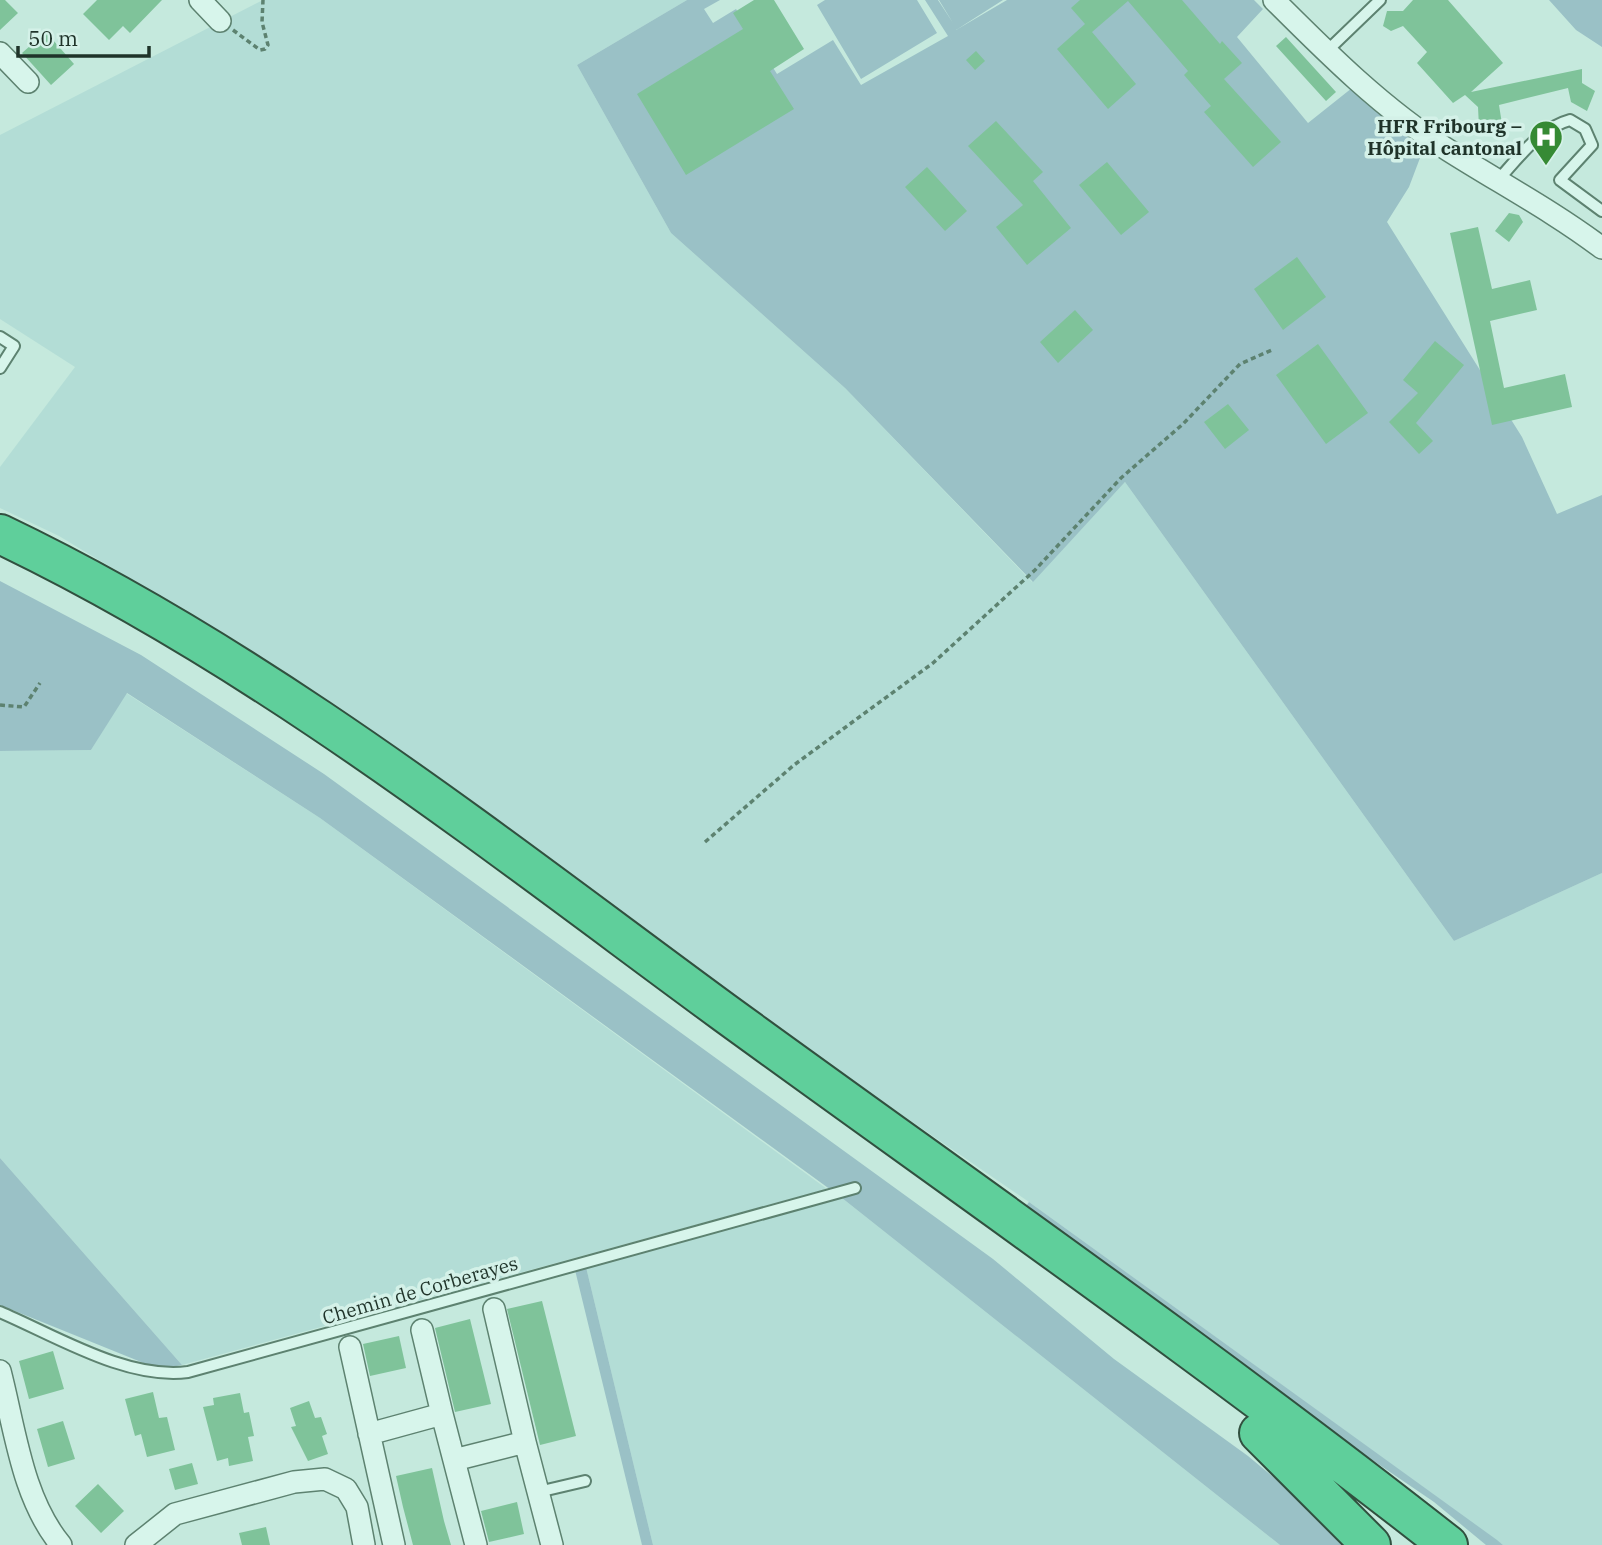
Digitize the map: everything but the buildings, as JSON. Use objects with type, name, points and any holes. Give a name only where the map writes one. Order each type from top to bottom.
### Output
[{"type":"highway","points":[[0,534],[80,573],[203,644],[396,773],[1261,1404],[1448,1545]]},
{"type":"highway","points":[[0,561],[89,607],[189,664],[358,778],[1259,1433],[1407,1545]]},
{"type":"highway","points":[[1259,1433],[1371,1545]]},
{"type":"street","points":[[200,0],[220,21]]},
{"type":"street","points":[[1274,0],[1356,81],[1448,150],[1602,248]]},
{"type":"street","points":[[0,53],[28,82]]},
{"type":"street","points":[[494,1310],[552,1545]]},
{"type":"street","points":[[422,1329],[476,1545]]},
{"type":"street","points":[[350,1347],[394,1545]]},
{"type":"street","points":[[0,1371],[18,1447],[36,1502],[47,1527],[61,1545]]},
{"type":"street","points":[[369,1434],[442,1414]]},
{"type":"street","points":[[454,1460],[525,1442]]},
{"type":"street","points":[[136,1545],[175,1514],[294,1482],[325,1479],[346,1489],[357,1507],[364,1545]]},
{"type":"lane","points":[[1326,52],[1380,0]]},
{"type":"lane","points":[[1499,180],[1532,143],[1558,124],[1570,121],[1586,129],[1592,145],[1560,180],[1602,211]]},
{"type":"lane","points":[[0,337],[14,346],[0,368]]},
{"type":"lane","name":"Chemin de Corberayes","points":[[0,1312],[128,1367],[166,1375],[188,1372],[855,1188]]},
{"type":"lane","points":[[538,1492],[585,1481]]},
{"type":"path","points":[[220,21],[260,50],[265,49],[268,45],[262,22],[263,0]]},
{"type":"path","points":[[705,842],[794,765],[933,663],[1035,570],[1121,478],[1183,424],[1240,365],[1274,349]]},
{"type":"path","points":[[0,705],[24,707],[40,683]]},
{"type":"shaded area","points":[[263,0],[687,0],[577,65],[671,233],[845,388],[1032,582],[1125,482],[1454,941],[1602,873],[1602,1545],[1503,1545],[1029,1202],[806,1049],[282,670],[59,536],[0,508],[0,467],[75,367],[0,319],[0,135]]},
{"type":"shaded area","points":[[687,0],[720,0],[704,9],[713,23],[736,9],[777,74],[833,40],[861,85],[948,36],[925,0],[938,0],[953,23],[939,0],[1003,0],[956,30],[1007,0],[1254,0],[1263,9],[1237,37],[1308,123],[1352,88],[1423,150],[1409,187],[1387,222],[1522,437],[1557,514],[1602,495],[1602,873],[1454,941],[1125,482],[1033,582],[845,388],[671,233],[577,65]]},
{"type":"shaded area","points":[[825,0],[917,0],[937,33],[861,79],[817,5]]},
{"type":"shaded area","points":[[1549,0],[1602,0],[1602,47],[1576,30]]},
{"type":"shaded area","points":[[0,581],[141,655],[324,774],[993,1259],[1114,1359],[1248,1456],[1355,1545],[1280,1545],[842,1198],[320,818],[127,693],[91,750],[0,751]]},
{"type":"shaded area","points":[[126,693],[320,818],[827,1189],[182,1365],[0,1158],[0,751],[91,750]]},
{"type":"shaded area","points":[[0,1158],[182,1365],[165,1368],[151,1366],[0,1305]]},
{"type":"shaded area","points":[[842,1198],[1280,1545],[653,1545],[586,1267]]},
{"type":"shaded area","points":[[1029,1202],[1503,1545],[1486,1545],[1434,1502],[1296,1408],[1023,1210]]},
{"type":"shaded area","points":[[586,1267],[653,1545],[642,1545],[575,1270]]},
{"type":"place","name":"HFR Fribourg – Hôpital cantonal","points":[[1546,167]]}]
